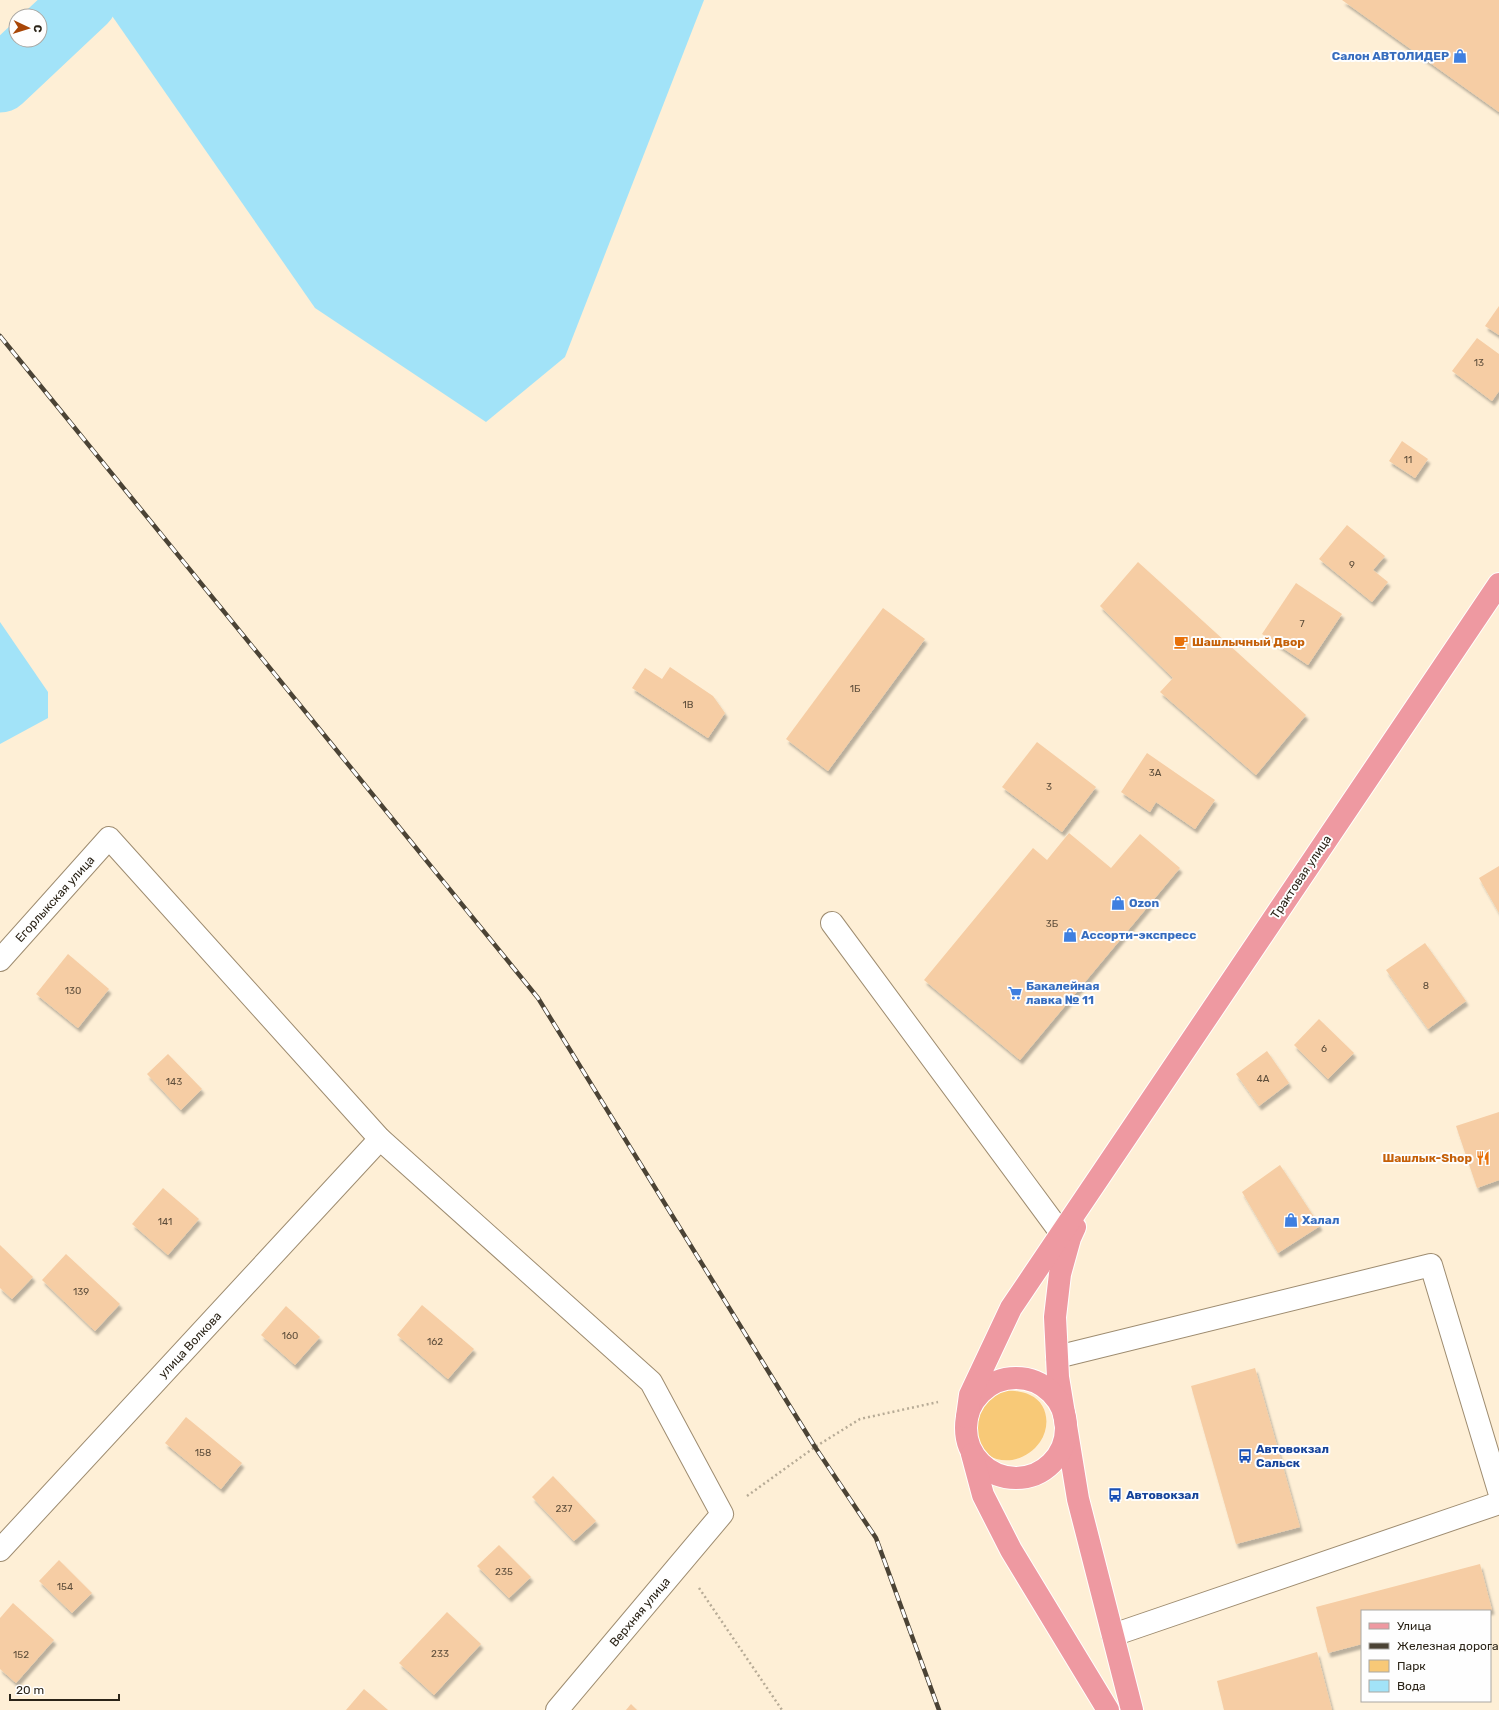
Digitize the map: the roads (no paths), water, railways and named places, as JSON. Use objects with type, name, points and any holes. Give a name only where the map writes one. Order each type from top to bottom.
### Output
[{"type":"main road","name":"Трактовая улица","points":[[1103,1170],[1499,584]]},
{"type":"main road","points":[[1103,1170],[1011,1308],[970,1395],[966,1431],[983,1495],[1011,1550],[1108,1710]]},
{"type":"main road","points":[[1103,1170],[1070,1238],[1060,1274],[1055,1317],[1058,1377],[1078,1499],[1132,1710]]},
{"type":"main road","points":[[967,1417],[973,1402],[983,1389],[998,1381],[1014,1377],[1030,1379],[1045,1386],[1056,1398],[1064,1412],[1066,1430],[1063,1446],[1054,1461],[1041,1472],[1024,1478],[1007,1478],[991,1472],[978,1460],[969,1445]]},
{"type":"street","name":"Егорлыкская улица","points":[[0,960],[109,838],[380,1139]]},
{"type":"street","points":[[832,923],[1061,1233]]},
{"type":"street","name":"Верхняя улица","points":[[380,1139],[651,1382],[722,1514],[557,1710]]},
{"type":"street","name":"улица Волкова","points":[[0,1550],[380,1139]]},
{"type":"street","points":[[1058,1357],[1431,1265],[1499,1491]]},
{"type":"street","points":[[1113,1635],[1499,1503]]},
{"type":"water","points":[[101,0],[704,0],[565,357],[486,422],[315,308]]},
{"type":"water","points":[[0,622],[48,692],[48,718],[0,744]]},
{"type":"waterway","points":[[0,80],[85,0]]},
{"type":"railway","points":[[0,336],[538,998],[815,1447],[876,1538],[939,1710]]},
{"type":"place","name":"Салон АВТОЛИДЕР","points":[[1460,56]]},
{"type":"place","name":"Шашлычный Двор","points":[[1181,642]]},
{"type":"place","name":"Ozon","points":[[1118,903]]},
{"type":"place","name":"Ассорти-экспресс","points":[[1070,935]]},
{"type":"place","name":"Бакалейная лавка № 11","points":[[1015,993]]},
{"type":"place","name":"Шашлык-Shop","points":[[1483,1158]]},
{"type":"place","name":"Халал","points":[[1291,1220]]},
{"type":"place","name":"Автовокзал Сальск","points":[[1245,1456]]},
{"type":"place","name":"Автовокзал","points":[[1115,1495]]}]
